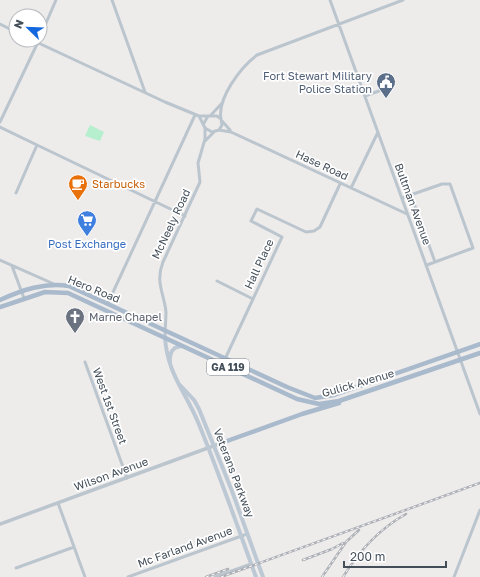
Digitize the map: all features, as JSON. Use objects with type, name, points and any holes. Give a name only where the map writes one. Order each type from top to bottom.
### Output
[{"type":"main road","name":"Hero Road","points":[[54,284],[69,286],[108,303],[165,331],[303,394],[315,398],[343,392],[456,352]]},
{"type":"main road","name":"GA 119","points":[[0,300],[22,291],[54,284]]},
{"type":"main road","name":"Gulick Avenue","points":[[0,307],[45,292],[68,293],[308,402],[330,403],[480,353]]},
{"type":"main road","points":[[165,337],[166,356],[177,382]]},
{"type":"main road","name":"GA 119","points":[[456,352],[480,344]]},
{"type":"main road","points":[[170,367],[171,351],[175,347],[182,346]]},
{"type":"main road","name":"Veterans Parkway","points":[[177,382],[194,400],[215,446],[263,577]]},
{"type":"main road","name":"Veterans Parkway","points":[[177,382],[198,420],[256,577]]},
{"type":"main road","points":[[227,441],[302,414],[332,406],[368,391]]},
{"type":"street","points":[[48,18],[56,0]]},
{"type":"street","points":[[112,0],[145,92]]},
{"type":"street","name":"Bultman Avenue","points":[[330,0],[402,198],[406,214],[427,265],[456,352],[480,414]]},
{"type":"street","points":[[204,123],[223,102],[234,80],[250,60],[257,55],[338,23],[403,0]]},
{"type":"street","points":[[48,46],[197,116],[204,123],[206,128],[215,132]]},
{"type":"street","points":[[0,122],[35,48]]},
{"type":"street","points":[[365,96],[390,87]]},
{"type":"street","points":[[219,130],[223,102]]},
{"type":"street","points":[[197,116],[217,116],[231,132]]},
{"type":"street","points":[[108,303],[197,116]]},
{"type":"street","points":[[0,127],[156,200],[185,216]]},
{"type":"street","name":"McNeely Road","points":[[165,337],[166,314],[160,291],[160,275],[163,262],[200,182],[198,163],[206,128]]},
{"type":"street","points":[[204,142],[219,130],[231,132]]},
{"type":"street","name":"Hase Road","points":[[231,132],[406,214]]},
{"type":"street","points":[[351,188],[378,132]]},
{"type":"street","points":[[16,193],[37,145]]},
{"type":"street","name":"Hall Place","points":[[225,358],[282,237],[251,221],[257,209],[306,232],[314,231],[320,227],[340,184]]},
{"type":"street","points":[[402,198],[442,184],[450,184],[473,248],[427,265]]},
{"type":"street","points":[[411,195],[435,262]]},
{"type":"street","points":[[0,260],[54,284]]},
{"type":"street","points":[[12,266],[24,298]]},
{"type":"street","points":[[217,281],[253,299]]},
{"type":"street","name":"West 1st Street","points":[[85,362],[127,478]]},
{"type":"street","name":"Wilson Avenue","points":[[0,524],[227,441]]},
{"type":"street","points":[[58,503],[85,577]]},
{"type":"street","points":[[454,577],[480,510]]},
{"type":"street","name":"Mc Farland Avenue","points":[[128,577],[247,534]]},
{"type":"street","points":[[16,568],[74,547]]},
{"type":"street","points":[[215,577],[251,564]]},
{"type":"green space","points":[[90,125],[104,132],[100,141],[85,136]]},
{"type":"railway","points":[[221,577],[480,483]]},
{"type":"railway","points":[[343,577],[370,541],[396,520],[406,514]]},
{"type":"railway","points":[[322,577],[346,542],[359,530]]},
{"type":"railway","points":[[303,560],[332,549],[343,543]]},
{"type":"railway","points":[[206,577],[228,569]]},
{"type":"place","name":"Fort Stewart Military Police Station","points":[[386,99]]},
{"type":"place","name":"Starbucks","points":[[78,201]]},
{"type":"place","name":"Post Exchange","points":[[87,237]]},
{"type":"place","name":"Marne Chapel","points":[[75,334]]}]
